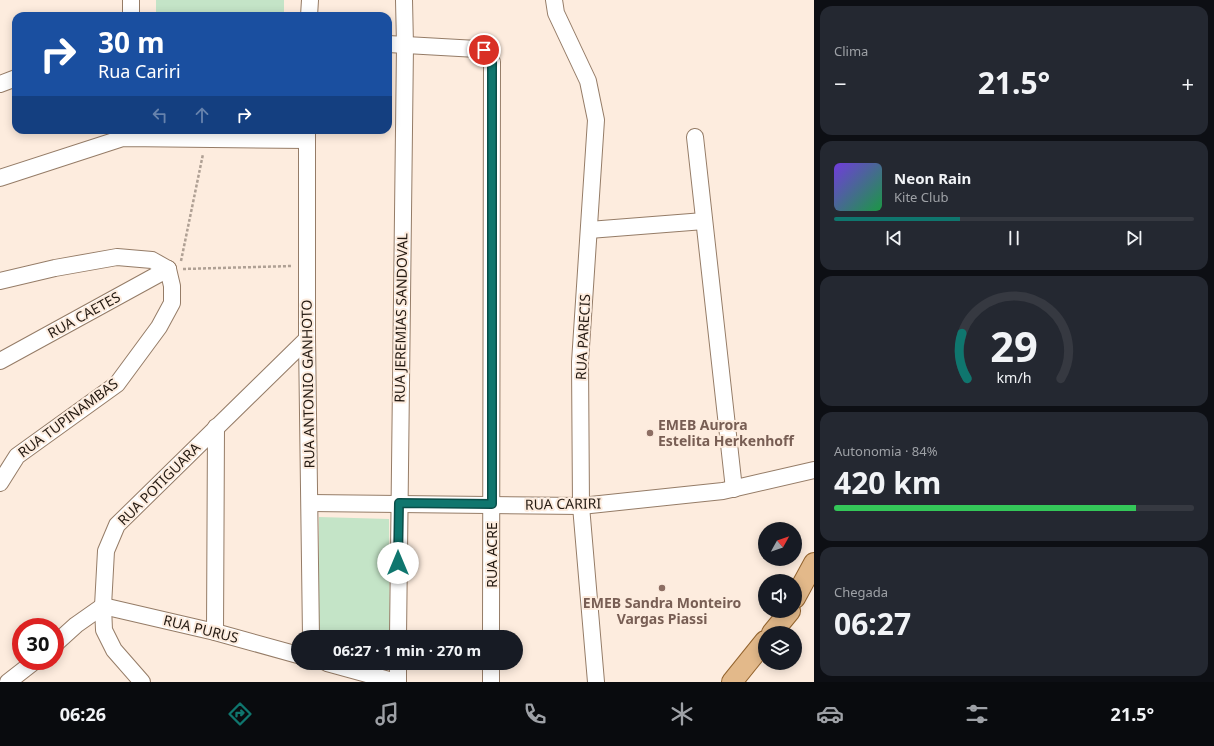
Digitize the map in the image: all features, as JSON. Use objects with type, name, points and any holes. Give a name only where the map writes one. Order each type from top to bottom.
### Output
[{"type":"main road","points":[[802,586],[814,563]]},
{"type":"main road","points":[[802,598],[814,588]]},
{"type":"main road","points":[[777,626],[783,618]]},
{"type":"main road","points":[[732,682],[758,650]]},
{"type":"street","points":[[131,0],[131,12]]},
{"type":"street","points":[[309,12],[310,0]]},
{"type":"street","name":"RUA JEREMIAS SANDOVAL","points":[[398,630],[405,45],[404,0]]},
{"type":"street","name":"RUA PARECIS","points":[[554,0],[556,13],[588,81],[596,120],[580,362],[581,506],[596,682]]},
{"type":"street","points":[[392,44],[405,45]]},
{"type":"street","name":"RUA ACRE","points":[[405,45],[484,50],[492,62],[492,630]]},
{"type":"street","points":[[0,84],[12,80]]},
{"type":"street","points":[[0,178],[123,138],[206,139],[307,135]]},
{"type":"street","name":"RUA ANTONIO GANHOTO","points":[[307,135],[307,339],[311,630]]},
{"type":"street","points":[[695,137],[734,489]]},
{"type":"street","points":[[589,230],[704,221]]},
{"type":"street","points":[[0,281],[55,268],[117,257],[152,260],[174,269]]},
{"type":"street","name":"RUA CAETES","points":[[0,361],[174,269]]},
{"type":"street","name":"RUA TUPINAMBAS","points":[[0,482],[17,456],[117,384],[159,327],[172,303],[174,269]]},
{"type":"street","name":"RUA POTIGUARA","points":[[142,682],[114,650],[104,630],[103,606],[106,551],[117,525],[307,339]]},
{"type":"street","points":[[216,427],[216,632]]},
{"type":"street","name":"RUA CARIRI","points":[[310,503],[581,506],[722,491],[814,470]]},
{"type":"street","points":[[64,636],[76,625],[103,606]]},
{"type":"street","name":"RUA PURUS","points":[[103,606],[216,632],[291,653]]},
{"type":"street","points":[[8,682],[23,670]]},
{"type":"street","points":[[353,670],[397,682],[398,670]]},
{"type":"street","points":[[491,670],[491,682]]},
{"type":"path","points":[[206,139],[174,269],[307,266]]},
{"type":"green space","points":[[156,0],[284,0],[284,12],[156,12]]},
{"type":"green space","points":[[319,517],[389,519],[390,630],[319,630]]},
{"type":"place","name":"EMEB Aurora Estelita Herkenhoff","points":[[650,433]]},
{"type":"place","name":"EMEB Sandra Monteiro Vargas Piassi","points":[[662,588]]},
{"type":"route","points":[[398,563],[399,503],[492,504],[492,62],[484,50]]}]
